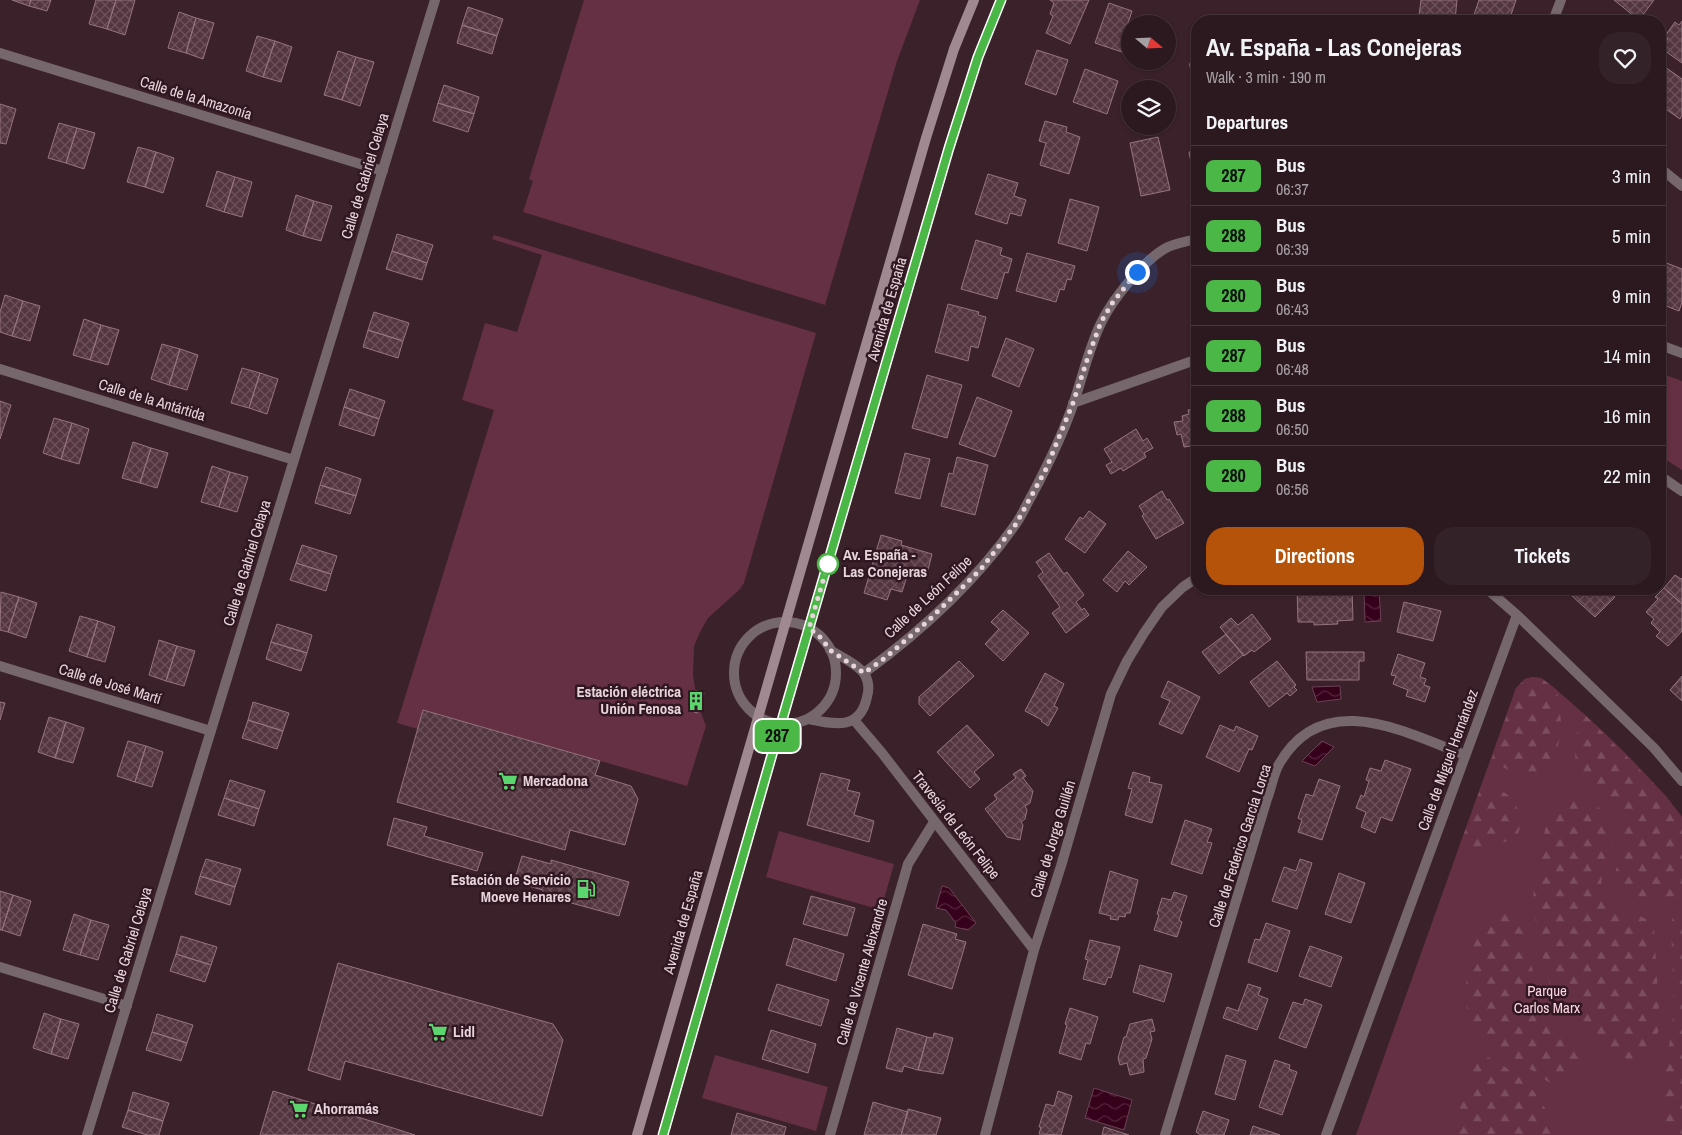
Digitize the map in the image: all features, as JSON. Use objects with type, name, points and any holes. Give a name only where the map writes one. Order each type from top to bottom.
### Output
[{"type":"street","name":"Calle de Gabriel Celaya","points":[[87,1135],[435,0]]},
{"type":"street","name":"Avenida de España","points":[[637,1135],[926,138],[954,49],[974,0]]},
{"type":"street","name":"Avenida de España","points":[[663,1135],[780,725],[949,148],[978,57],[1001,0]]},
{"type":"street","points":[[1555,15],[1561,0]]},
{"type":"street","name":"Calle de la Amazonía","points":[[0,53],[383,171]]},
{"type":"street","points":[[1666,173],[1682,186]]},
{"type":"street","name":"Calle de León Felipe","points":[[864,673],[885,658],[928,621],[981,569],[1016,524],[1046,469],[1073,403],[1101,322],[1113,302],[1137,272],[1167,248],[1191,241]]},
{"type":"street","points":[[1666,347],[1682,352]]},
{"type":"street","points":[[1073,403],[1191,361]]},
{"type":"street","name":"Calle de la Antártida","points":[[0,369],[294,460]]},
{"type":"street","points":[[1666,480],[1682,491]]},
{"type":"street","name":"Calle de Jorge Guillén","points":[[985,1135],[1034,950],[1061,866],[1111,694],[1127,661],[1162,607],[1191,582]]},
{"type":"street","points":[[1494,595],[1654,748],[1682,781]]},
{"type":"street","name":"Calle de Miguel Hernández","points":[[1326,1135],[1517,615]]},
{"type":"street","points":[[808,720],[844,724],[854,720],[861,714],[867,697],[868,681],[864,673],[830,650],[821,638],[809,628],[786,621],[764,626],[748,638],[738,652],[733,670],[736,692],[746,708],[757,718],[780,725],[795,724],[808,720],[821,710],[830,697],[835,681],[835,666],[830,650]]},
{"type":"street","name":"Calle de José Martí","points":[[0,666],[211,731]]},
{"type":"street","name":"Travesía de León Felipe","points":[[854,720],[882,753],[1034,950]]},
{"type":"street","name":"Calle de Federico García Lorca","points":[[1166,1135],[1267,799],[1278,767],[1295,743],[1314,728],[1331,722],[1354,720],[1377,723],[1465,755]]},
{"type":"street","name":"Calle de Vicente Aleixandre","points":[[830,1135],[908,864],[934,822]]},
{"type":"street","points":[[0,967],[127,1006]]},
{"type":"green space","points":[[584,0],[920,0],[897,61],[825,305],[523,212],[533,181],[529,179]]},
{"type":"green space","points":[[494,235],[816,333],[744,583],[740,589],[708,618],[694,646],[693,675],[695,688],[689,711],[697,713],[699,708],[706,726],[687,786],[424,710],[418,729],[397,723],[494,410],[462,400],[485,323],[517,332],[542,255],[492,239]]},
{"type":"green space","points":[[1666,375],[1682,381],[1682,470],[1666,460]]},
{"type":"green space","name":"Parque Carlos Marx","points":[[1532,677],[1541,678],[1547,682],[1601,729],[1652,781],[1682,817],[1682,1135],[1356,1135],[1516,688],[1525,679]]},
{"type":"green space","points":[[1532,677],[1541,678],[1557,690],[1561,727],[1553,761],[1544,774],[1539,778],[1533,779],[1491,761],[1516,688],[1525,679]]},
{"type":"green space","points":[[1582,712],[1666,796],[1682,817],[1682,897],[1652,899],[1637,897],[1626,892],[1621,885],[1616,871],[1622,849],[1622,826],[1612,807],[1588,785],[1577,766],[1575,744]]},
{"type":"green space","points":[[1482,784],[1505,793],[1510,797],[1520,815],[1520,829],[1513,840],[1457,853]]},
{"type":"green space","points":[[1570,794],[1583,796],[1590,800],[1600,809],[1609,822],[1612,834],[1611,845],[1602,875],[1605,896],[1616,908],[1644,918],[1650,922],[1654,929],[1660,1026],[1657,1035],[1646,1052],[1639,1057],[1631,1059],[1603,1049],[1578,1030],[1559,1005],[1545,967],[1534,913],[1534,886],[1548,816],[1557,801]]},
{"type":"green space","points":[[779,831],[894,864],[881,910],[766,877]]},
{"type":"green space","points":[[1512,911],[1522,917],[1536,987],[1545,1005],[1580,1059],[1574,1074],[1561,1083],[1550,1083],[1481,1036],[1469,1021],[1466,984],[1467,971],[1474,946],[1480,934],[1488,925],[1498,917]]},
{"type":"green space","points":[[1682,911],[1682,1135],[1660,1135],[1667,1055],[1674,1006],[1671,926],[1672,919],[1677,912]]},
{"type":"green space","points":[[715,1055],[828,1087],[816,1131],[702,1098]]},
{"type":"green space","points":[[1486,1056],[1511,1071],[1538,1097],[1545,1108],[1556,1135],[1456,1135],[1454,1126],[1476,1060]]},
{"type":"water","points":[[1364,595],[1379,595],[1381,621],[1365,622]]},
{"type":"water","points":[[1340,686],[1341,699],[1317,702],[1312,687]]},
{"type":"water","points":[[1322,741],[1334,747],[1315,766],[1302,761]]},
{"type":"water","points":[[942,886],[949,888],[976,923],[968,930],[955,927],[956,923],[946,910],[936,908]]},
{"type":"water","points":[[1094,1088],[1132,1100],[1124,1130],[1085,1118]]},
{"type":"building","points":[[12,0],[31,0],[29,6]]},
{"type":"building","points":[[31,0],[51,0],[47,11],[29,6]]},
{"type":"building","points":[[96,0],[116,0],[107,29],[89,24]]},
{"type":"building","points":[[116,0],[135,0],[125,35],[107,29]]},
{"type":"building","points":[[1050,0],[1089,0],[1070,44],[1046,33],[1053,16],[1050,14],[1054,3]]},
{"type":"building","points":[[1421,0],[1457,0],[1456,15],[1419,15]]},
{"type":"building","points":[[1479,0],[1516,0],[1511,15],[1474,15]]},
{"type":"building","points":[[1614,0],[1654,0],[1643,15],[1633,15]]},
{"type":"building","points":[[1109,3],[1132,11],[1131,15],[1121,15],[1121,52],[1095,43]]},
{"type":"building","points":[[468,7],[503,19],[497,36],[462,25]]},
{"type":"building","points":[[179,12],[196,18],[186,53],[168,48]]},
{"type":"building","points":[[196,18],[214,23],[203,59],[186,53]]},
{"type":"building","points":[[1682,21],[1682,63],[1666,52],[1666,42],[1668,39],[1666,35],[1675,22],[1679,25]]},
{"type":"building","points":[[462,25],[497,36],[492,54],[457,43]]},
{"type":"building","points":[[257,36],[275,41],[263,77],[246,71]]},
{"type":"building","points":[[275,41],[292,47],[281,82],[263,77]]},
{"type":"building","points":[[1037,50],[1068,60],[1056,95],[1025,84]]},
{"type":"building","points":[[338,51],[356,57],[342,100],[324,95]]},
{"type":"building","points":[[356,57],[374,62],[360,106],[342,100]]},
{"type":"building","points":[[1666,68],[1682,79],[1682,115],[1680,119],[1666,109]]},
{"type":"building","points":[[1085,69],[1118,81],[1107,114],[1073,102]]},
{"type":"building","points":[[444,85],[479,97],[474,114],[438,103]]},
{"type":"building","points":[[438,103],[474,114],[468,132],[433,121]]},
{"type":"building","points":[[0,104],[16,109],[6,144],[0,143]]},
{"type":"building","points":[[1045,121],[1067,127],[1066,132],[1080,137],[1069,174],[1040,165],[1046,143],[1039,141]]},
{"type":"building","points":[[59,123],[77,128],[66,163],[48,158]]},
{"type":"building","points":[[77,128],[95,133],[84,169],[66,163]]},
{"type":"building","points":[[1158,137],[1170,190],[1141,196],[1130,143]]},
{"type":"building","points":[[138,147],[156,152],[145,187],[127,182]]},
{"type":"building","points":[[156,152],[174,158],[163,193],[145,187]]},
{"type":"building","points":[[217,171],[235,177],[224,212],[206,206]]},
{"type":"building","points":[[988,174],[1018,183],[1014,196],[1026,200],[1021,216],[1010,213],[1007,224],[975,214]]},
{"type":"building","points":[[235,177],[252,182],[242,217],[224,212]]},
{"type":"building","points":[[296,195],[314,201],[303,236],[286,230]]},
{"type":"building","points":[[1070,199],[1099,207],[1087,251],[1058,243]]},
{"type":"building","points":[[314,201],[332,206],[321,241],[303,236]]},
{"type":"building","points":[[397,234],[433,245],[427,263],[392,251]]},
{"type":"building","points":[[976,240],[1002,248],[1000,255],[1012,259],[1008,273],[1005,272],[997,299],[961,289]]},
{"type":"building","points":[[392,251],[427,263],[422,280],[386,269]]},
{"type":"building","points":[[1027,253],[1075,266],[1071,280],[1067,279],[1064,290],[1060,289],[1056,302],[1016,291]]},
{"type":"building","points":[[1666,263],[1682,269],[1682,302],[1679,311],[1666,306]]},
{"type":"building","points":[[5,295],[23,301],[12,336],[0,332],[0,312]]},
{"type":"building","points":[[23,301],[40,306],[30,341],[12,336]]},
{"type":"building","points":[[948,304],[979,312],[978,315],[986,317],[978,348],[971,346],[968,361],[935,352]]},
{"type":"building","points":[[374,312],[409,323],[403,341],[368,330]]},
{"type":"building","points":[[84,319],[101,325],[90,360],[73,355]]},
{"type":"building","points":[[101,325],[119,330],[108,365],[90,360]]},
{"type":"building","points":[[368,330],[403,341],[398,358],[363,347]]},
{"type":"building","points":[[1006,338],[1034,349],[1019,387],[992,376]]},
{"type":"building","points":[[162,344],[180,349],[169,385],[151,379]]},
{"type":"building","points":[[180,349],[198,355],[187,390],[169,385]]},
{"type":"building","points":[[242,368],[260,373],[249,408],[231,403]]},
{"type":"building","points":[[260,373],[278,379],[267,414],[249,408]]},
{"type":"building","points":[[927,375],[962,385],[947,438],[912,428]]},
{"type":"building","points":[[350,389],[385,401],[379,419],[344,407]]},
{"type":"building","points":[[977,397],[1012,411],[995,457],[959,444]]},
{"type":"building","points":[[0,401],[11,405],[0,439]]},
{"type":"building","points":[[344,407],[379,419],[374,436],[339,425]]},
{"type":"building","points":[[1191,409],[1191,446],[1184,447],[1181,434],[1177,435],[1174,422],[1183,421],[1182,416],[1189,414],[1188,410]]},
{"type":"building","points":[[54,418],[72,423],[61,459],[43,453]]},
{"type":"building","points":[[72,423],[89,429],[79,464],[61,459]]},
{"type":"building","points":[[1136,429],[1143,441],[1147,438],[1153,448],[1144,453],[1146,457],[1123,471],[1121,468],[1111,474],[1106,465],[1112,462],[1104,449]]},
{"type":"building","points":[[133,442],[151,448],[140,483],[122,478]]},
{"type":"building","points":[[151,448],[168,453],[157,488],[140,483]]},
{"type":"building","points":[[905,453],[930,459],[920,499],[895,493]]},
{"type":"building","points":[[957,457],[988,465],[975,515],[941,506],[949,473],[953,474]]},
{"type":"building","points":[[212,466],[230,472],[219,507],[201,502]]},
{"type":"building","points":[[326,467],[361,479],[356,496],[320,485]]},
{"type":"building","points":[[230,472],[248,477],[237,512],[219,507]]},
{"type":"building","points":[[320,485],[356,496],[350,514],[315,503]]},
{"type":"building","points":[[1162,491],[1184,523],[1156,539],[1142,516],[1144,514],[1139,506]]},
{"type":"building","points":[[1089,511],[1106,524],[1085,553],[1065,539],[1080,517],[1083,519]]},
{"type":"building","points":[[881,535],[902,541],[901,545],[932,554],[926,578],[908,573],[902,592],[891,589],[887,600],[864,593]]},
{"type":"building","points":[[302,545],[337,556],[331,574],[296,563]]},
{"type":"building","points":[[1128,551],[1147,567],[1129,585],[1125,581],[1117,592],[1103,580]]},
{"type":"building","points":[[1049,553],[1064,574],[1067,572],[1084,595],[1076,602],[1089,615],[1066,633],[1052,613],[1060,607],[1038,576],[1043,572],[1036,562]]},
{"type":"building","points":[[296,563],[331,574],[326,591],[290,580]]},
{"type":"building","points":[[1675,575],[1682,578],[1682,604],[1666,590],[1666,586]]},
{"type":"building","points":[[1666,590],[1682,604],[1682,631],[1668,646],[1656,636],[1660,632],[1651,623],[1654,619],[1646,612],[1658,599],[1655,597],[1657,595],[1666,595]]},
{"type":"building","points":[[1,592],[19,597],[8,632],[0,630]]},
{"type":"building","points":[[1297,595],[1352,595],[1353,620],[1337,621],[1338,624],[1314,625],[1314,622],[1298,622]]},
{"type":"building","points":[[1571,595],[1613,595],[1615,597],[1595,617]]},
{"type":"building","points":[[19,597],[37,603],[26,638],[8,632]]},
{"type":"building","points":[[1404,602],[1441,611],[1433,641],[1397,632]]},
{"type":"building","points":[[1003,610],[1029,633],[1003,661],[985,644],[999,629],[991,622]]},
{"type":"building","points":[[1252,614],[1271,639],[1254,652],[1252,650],[1244,656],[1220,627],[1231,618],[1238,625]]},
{"type":"building","points":[[80,616],[98,621],[87,657],[69,651]]},
{"type":"building","points":[[98,621],[115,627],[105,662],[87,657]]},
{"type":"building","points":[[277,624],[312,635],[307,653],[271,642]]},
{"type":"building","points":[[1226,634],[1243,655],[1219,674],[1202,652]]},
{"type":"building","points":[[159,640],[177,646],[166,681],[149,675]]},
{"type":"building","points":[[271,642],[307,653],[301,671],[266,659]]},
{"type":"building","points":[[177,646],[195,651],[184,686],[166,681]]},
{"type":"building","points":[[1306,652],[1364,652],[1364,661],[1359,661],[1359,680],[1307,680]]},
{"type":"building","points":[[1398,654],[1425,663],[1420,677],[1426,679],[1424,685],[1430,687],[1425,702],[1406,696],[1408,690],[1393,684],[1396,676],[1391,675]]},
{"type":"building","points":[[959,661],[974,676],[930,716],[919,704],[919,697]]},
{"type":"building","points":[[1277,661],[1296,685],[1294,687],[1297,690],[1290,696],[1287,693],[1269,707],[1250,682]]},
{"type":"building","points":[[1045,673],[1064,684],[1054,706],[1058,708],[1048,726],[1042,720],[1025,711]]},
{"type":"building","points":[[1682,676],[1682,701],[1670,690]]},
{"type":"building","points":[[1168,681],[1200,697],[1182,734],[1159,724],[1170,701],[1161,697]]},
{"type":"building","name":"Estación eléctrica Unión Fenosa","points":[[695,690],[704,693],[697,713],[689,710]]},
{"type":"building","points":[[0,702],[5,703],[0,720]]},
{"type":"building","points":[[253,702],[289,713],[283,731],[248,720]]},
{"type":"building","name":"Mercadona","points":[[423,710],[600,761],[595,775],[631,786],[638,799],[625,845],[570,830],[565,850],[397,802]]},
{"type":"building","points":[[49,717],[66,722],[55,758],[38,752]]},
{"type":"building","points":[[248,720],[283,731],[277,749],[242,738]]},
{"type":"building","points":[[66,722],[84,728],[73,763],[55,758]]},
{"type":"building","points":[[967,725],[994,755],[974,772],[980,779],[970,788],[937,752]]},
{"type":"building","points":[[1220,725],[1234,731],[1236,726],[1258,736],[1252,750],[1249,749],[1239,772],[1206,757]]},
{"type":"building","points":[[128,741],[146,746],[135,782],[117,776]]},
{"type":"building","points":[[146,746],[163,752],[152,787],[135,782]]},
{"type":"building","points":[[1385,760],[1411,769],[1392,821],[1381,817],[1375,833],[1361,827],[1366,812],[1356,808],[1361,795],[1364,797],[1369,781],[1366,780],[1370,768],[1381,771]]},
{"type":"building","points":[[1021,769],[1026,776],[1023,778],[1033,791],[1030,803],[1025,806],[1027,810],[1025,819],[1021,822],[1023,825],[1020,840],[1007,837],[985,809],[997,799],[994,795],[1016,778],[1013,774]]},
{"type":"building","points":[[1133,772],[1150,777],[1149,782],[1162,785],[1152,823],[1125,815],[1132,789],[1128,788]]},
{"type":"building","points":[[821,773],[850,780],[847,790],[860,793],[854,815],[874,821],[869,842],[807,825]]},
{"type":"building","points":[[1319,779],[1340,786],[1322,840],[1298,832],[1302,820],[1298,818],[1306,794],[1313,796]]},
{"type":"building","points":[[230,780],[265,791],[259,809],[224,798]]},
{"type":"building","points":[[224,798],[259,809],[254,826],[218,815]]},
{"type":"building","points":[[394,818],[427,827],[424,836],[483,853],[477,871],[387,845]]},
{"type":"building","points":[[1185,820],[1212,829],[1207,842],[1212,843],[1202,874],[1171,864]]},
{"type":"building","points":[[522,856],[551,864],[551,860],[629,882],[619,916],[542,895],[543,890],[514,882]]},
{"type":"building","points":[[206,859],[241,869],[235,887],[200,876]]},
{"type":"building","points":[[1300,859],[1312,863],[1297,909],[1272,901],[1284,867],[1296,871]]},
{"type":"building","points":[[1110,871],[1138,880],[1130,913],[1126,913],[1125,917],[1119,916],[1118,920],[1110,919],[1111,916],[1099,913]]},
{"type":"building","points":[[1339,873],[1365,883],[1351,923],[1325,914]]},
{"type":"building","points":[[200,876],[235,887],[230,905],[195,894]]},
{"type":"building","points":[[0,891],[13,895],[2,930],[0,930]]},
{"type":"building","points":[[1174,892],[1187,896],[1179,920],[1182,922],[1177,937],[1154,930],[1162,898],[1171,900]]},
{"type":"building","points":[[13,895],[31,901],[20,936],[2,930]]},
{"type":"building","points":[[811,896],[855,908],[847,936],[803,924]]},
{"type":"building","points":[[74,914],[91,920],[80,955],[63,950]]},
{"type":"building","points":[[91,920],[109,925],[98,960],[80,955]]},
{"type":"building","points":[[1266,923],[1290,931],[1277,972],[1248,962],[1255,939],[1260,940]]},
{"type":"building","points":[[923,924],[957,934],[955,939],[966,942],[952,989],[908,975]]},
{"type":"building","points":[[181,936],[217,947],[211,965],[176,954]]},
{"type":"building","points":[[794,938],[844,954],[836,981],[786,965]]},
{"type":"building","points":[[1090,940],[1120,947],[1111,978],[1108,977],[1105,985],[1083,979],[1088,960],[1085,959]]},
{"type":"building","points":[[1310,946],[1342,957],[1331,987],[1299,976]]},
{"type":"building","points":[[176,954],[211,965],[205,982],[170,971]]},
{"type":"building","name":"Lidl","points":[[338,963],[553,1024],[563,1040],[542,1116],[345,1061],[340,1080],[308,1070]]},
{"type":"building","points":[[1140,965],[1172,974],[1164,1002],[1133,992]]},
{"type":"building","points":[[777,984],[829,1000],[821,1026],[768,1010]]},
{"type":"building","points":[[1248,984],[1261,988],[1258,995],[1268,999],[1257,1030],[1223,1018],[1227,1007],[1238,1011]]},
{"type":"building","points":[[1305,999],[1322,1005],[1306,1048],[1279,1038],[1293,1002],[1303,1005]]},
{"type":"building","points":[[1070,1008],[1098,1017],[1090,1044],[1086,1043],[1081,1060],[1059,1053]]},
{"type":"building","points":[[44,1013],[61,1019],[51,1054],[33,1048]]},
{"type":"building","points":[[157,1014],[193,1025],[187,1043],[152,1032]]},
{"type":"building","points":[[61,1019],[79,1024],[68,1059],[51,1054]]},
{"type":"building","points":[[1152,1019],[1155,1031],[1150,1032],[1152,1039],[1146,1058],[1143,1059],[1144,1072],[1130,1075],[1127,1063],[1120,1065],[1118,1058],[1124,1037],[1126,1037],[1130,1024]]},
{"type":"building","points":[[897,1028],[927,1037],[918,1070],[904,1066],[902,1072],[886,1068]]},
{"type":"building","points":[[771,1030],[816,1044],[808,1073],[762,1059]]},
{"type":"building","points":[[152,1032],[187,1043],[181,1061],[146,1050]]},
{"type":"building","points":[[934,1033],[953,1038],[943,1074],[918,1070],[927,1037],[933,1038]]},
{"type":"building","points":[[1226,1055],[1246,1061],[1235,1100],[1215,1094]]},
{"type":"building","points":[[1275,1060],[1290,1065],[1289,1069],[1297,1072],[1282,1115],[1259,1107]]},
{"type":"building","name":"Ahorramás","points":[[273,1091],[390,1127],[415,1135],[260,1135]]},
{"type":"building","points":[[1058,1091],[1072,1096],[1061,1135],[1039,1134],[1041,1127],[1039,1127],[1046,1104],[1054,1106]]},
{"type":"building","points":[[133,1092],[169,1103],[163,1121],[128,1110]]},
{"type":"building","points":[[873,1102],[908,1112],[901,1135],[864,1135]]},
{"type":"building","points":[[908,1109],[941,1118],[936,1135],[901,1135]]},
{"type":"building","points":[[128,1110],[163,1121],[159,1135],[147,1135],[122,1127]]},
{"type":"building","points":[[1203,1111],[1229,1120],[1224,1135],[1201,1135],[1196,1132]]},
{"type":"building","points":[[737,1113],[786,1127],[784,1135],[731,1135]]},
{"type":"building","points":[[1253,1126],[1280,1135],[1250,1135]]},
{"type":"building","points":[[1104,1127],[1129,1135],[1102,1135]]},
{"type":"bus line","name":"287","points":[[663,1135],[949,148],[978,57],[1001,0]]},
{"type":"place","name":"Av. España - Las Conejeras","points":[[828,564]]},
{"type":"place","name":"Estación eléctrica Unión Fenosa","points":[[696,701]]},
{"type":"place","name":"Mercadona","points":[[508,781]]},
{"type":"place","name":"Estación de Servicio Moeve Henares","points":[[586,889]]},
{"type":"place","name":"Lidl","points":[[438,1032]]},
{"type":"place","name":"Ahorramás","points":[[299,1109]]},
{"type":"route","points":[[828,564],[809,628],[821,638],[830,650],[864,673],[885,658],[928,621],[981,569],[1016,524],[1046,469],[1073,403],[1101,322],[1113,302],[1137,272]]}]
